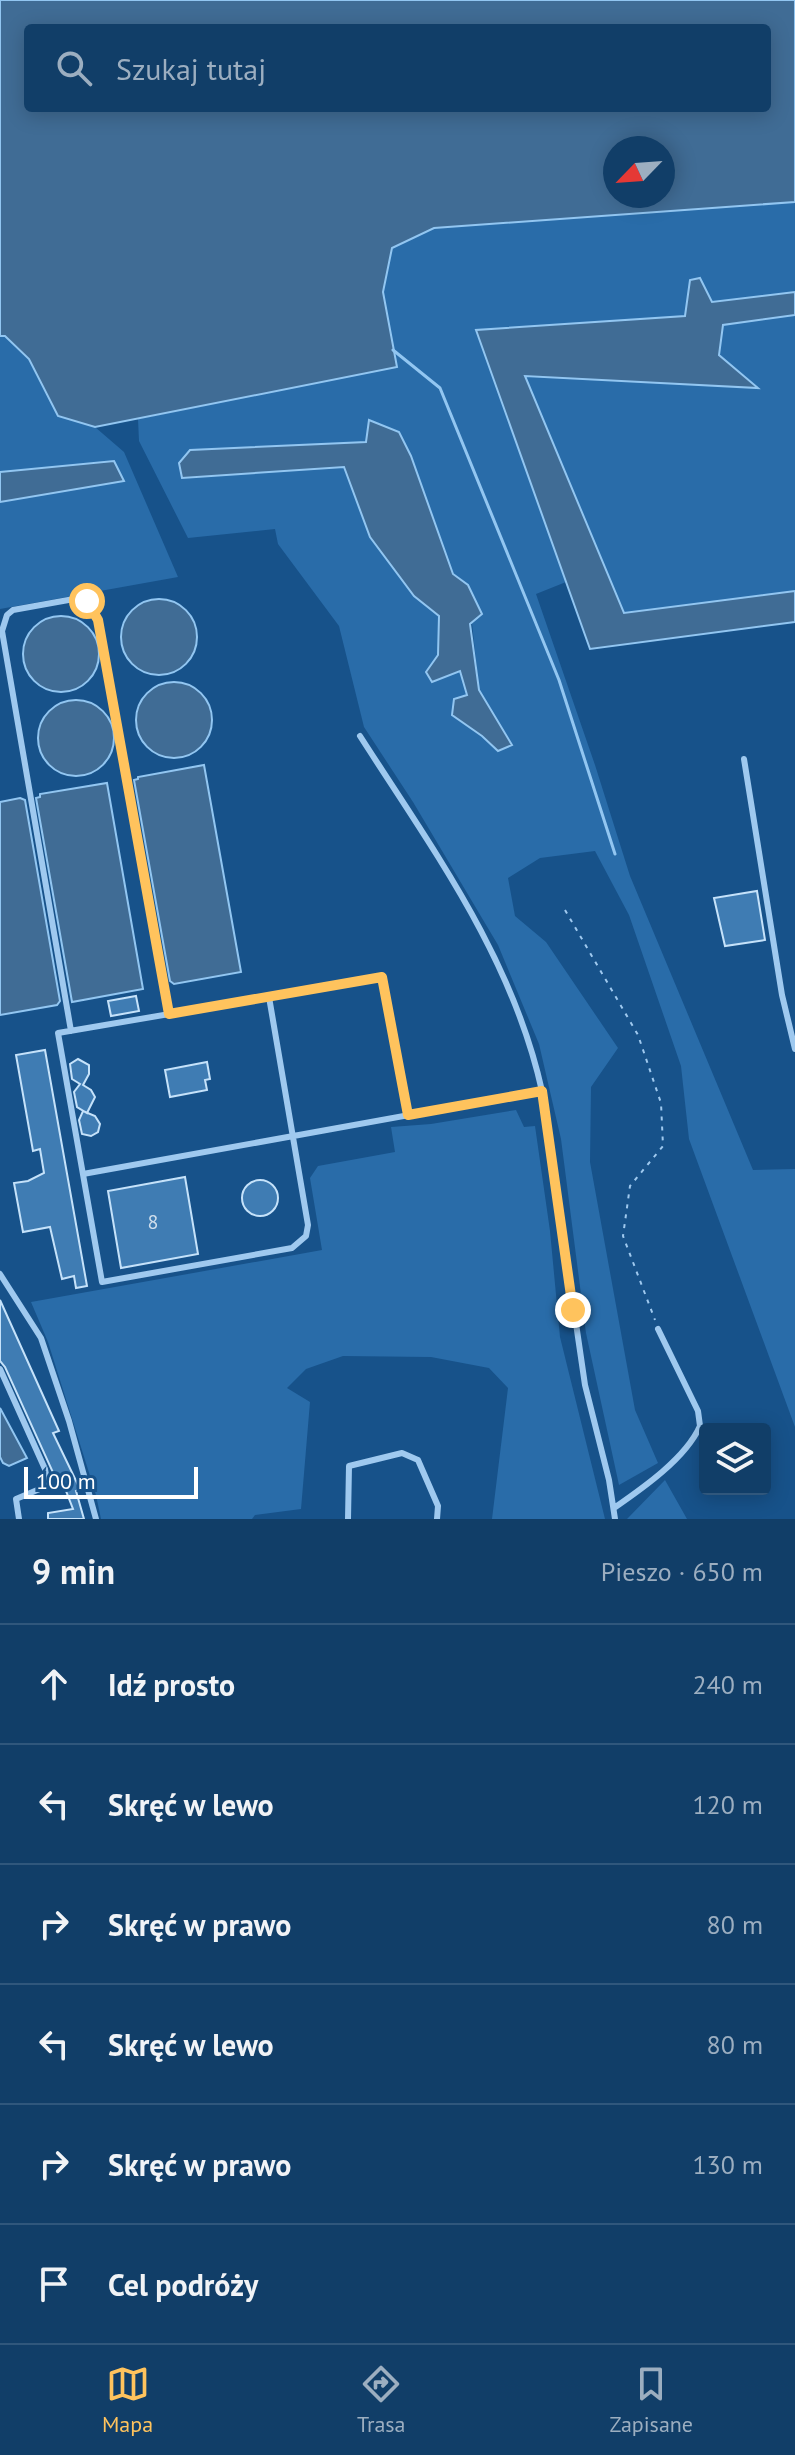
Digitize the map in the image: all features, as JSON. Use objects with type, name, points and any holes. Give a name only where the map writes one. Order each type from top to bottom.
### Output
[{"type":"lane","points":[[71,1031],[2,631],[7,615],[13,610],[60,601],[87,601],[98,620],[169,1014]]},
{"type":"lane","points":[[360,736],[470,906],[526,1034],[542,1091],[585,1385],[615,1519]]},
{"type":"lane","points":[[744,759],[782,995],[795,1049]]},
{"type":"lane","points":[[269,997],[308,1231],[301,1243],[292,1248],[102,1282],[58,1033],[382,977],[408,1115]]},
{"type":"lane","points":[[83,1174],[542,1091]]},
{"type":"lane","points":[[0,1274],[41,1338],[69,1421],[96,1519]]},
{"type":"lane","points":[[614,1508],[647,1485],[686,1446],[700,1426],[698,1411],[658,1329]]},
{"type":"lane","points":[[0,1369],[45,1469],[47,1481],[42,1488],[16,1499],[19,1519]]},
{"type":"lane","points":[[348,1519],[349,1466],[402,1453],[418,1460],[438,1506],[437,1519]]},
{"type":"path","points":[[565,910],[638,1035],[661,1103],[663,1146],[630,1186],[623,1236],[658,1329]]},
{"type":"shaded area","points":[[0,0],[795,0],[795,202],[434,228],[392,248],[383,292],[397,367],[95,427],[58,416],[29,359],[5,336],[0,336]]},
{"type":"shaded area","points":[[795,202],[795,292],[712,303],[690,281],[685,316],[476,331],[566,582],[536,594],[630,876],[753,1170],[795,1169],[795,1427],[689,1139],[681,1066],[629,915],[595,851],[540,858],[508,878],[515,916],[546,942],[618,1048],[591,1087],[590,1162],[635,1410],[658,1463],[619,1485],[586,1333],[561,1139],[539,1044],[498,945],[413,802],[364,727],[339,626],[278,544],[275,529],[188,538],[139,441],[138,419],[396,367],[383,292],[392,248],[434,228]],"holes":[[[369,421],[411,456],[453,574],[468,585],[479,690],[511,744],[498,751],[452,715],[467,695],[460,671],[438,655],[440,616],[414,596],[370,537],[344,467],[182,477],[179,463],[190,450],[367,442]]]},
{"type":"shaded area","points":[[700,278],[712,302],[795,292],[795,315],[723,325],[719,355],[758,388],[525,376],[624,613],[795,591],[795,622],[590,649],[476,330],[685,316],[690,280]]},
{"type":"shaded area","points":[[795,315],[795,591],[624,614],[524,375],[757,387],[719,355],[723,324]]},
{"type":"shaded area","points":[[0,336],[5,336],[29,359],[58,416],[95,427],[124,452],[178,577],[0,609]]},
{"type":"shaded area","points":[[369,420],[399,432],[411,456],[453,574],[468,585],[482,614],[470,624],[479,690],[512,745],[498,751],[452,715],[454,699],[467,695],[460,671],[432,682],[426,672],[438,655],[439,616],[414,596],[370,537],[344,467],[182,478],[179,463],[190,450],[366,442]]},
{"type":"shaded area","points":[[114,461],[124,481],[0,502],[0,472]]},
{"type":"shaded area","points":[[159,599],[174,602],[186,610],[194,622],[197,637],[194,652],[186,664],[174,672],[159,675],[144,672],[132,664],[124,652],[121,637],[124,622],[132,610],[144,602]]},
{"type":"shaded area","points":[[61,616],[76,619],[88,627],[96,639],[99,654],[96,669],[88,681],[76,689],[61,692],[46,689],[34,681],[26,669],[23,654],[26,639],[34,627],[46,619]]},
{"type":"shaded area","points":[[174,682],[189,685],[201,693],[209,705],[212,720],[209,735],[201,747],[189,755],[174,758],[159,755],[147,747],[139,735],[136,720],[139,705],[147,693],[159,685]]},
{"type":"shaded area","points":[[76,700],[91,703],[103,711],[111,723],[114,738],[111,753],[103,765],[91,773],[76,776],[61,773],[49,765],[41,753],[38,738],[41,723],[49,711],[61,703]]},
{"type":"shaded area","points":[[204,765],[241,972],[174,984],[170,981],[134,780]]},
{"type":"shaded area","points":[[107,783],[143,989],[72,1002],[36,798],[40,794]]},
{"type":"shaded area","points":[[25,800],[60,1001],[57,1005],[0,1015],[0,802]]},
{"type":"shaded area","points":[[516,1110],[524,1127],[535,1126],[550,1231],[560,1337],[605,1519],[492,1519],[508,1388],[489,1368],[431,1357],[343,1356],[306,1369],[287,1388],[310,1402],[301,1509],[255,1515],[252,1519],[101,1519],[48,1342],[31,1302],[322,1250],[310,1178],[318,1166],[395,1152],[391,1127],[431,1124]]},
{"type":"shaded area","points":[[0,1408],[27,1458],[9,1466],[0,1457]]},
{"type":"shaded area","points":[[665,1480],[687,1519],[627,1519],[628,1518]]},
{"type":"building","points":[[757,891],[765,940],[725,946],[714,898]]},
{"type":"building","points":[[136,996],[139,1011],[111,1016],[108,1001]]},
{"type":"building","points":[[45,1050],[87,1286],[76,1288],[74,1276],[62,1279],[50,1227],[23,1232],[14,1183],[28,1181],[44,1173],[40,1149],[33,1151],[16,1055]]},
{"type":"building","points":[[78,1059],[89,1065],[89,1074],[83,1085],[95,1097],[87,1113],[77,1107],[74,1092],[80,1084],[72,1079],[70,1064]]},
{"type":"building","points":[[207,1062],[210,1079],[205,1080],[207,1090],[170,1097],[165,1070]]},
{"type":"building","points":[[83,1111],[95,1116],[100,1124],[98,1132],[91,1136],[82,1134],[79,1120]]},
{"type":"building","points":[[185,1177],[198,1254],[121,1268],[108,1191]]},
{"type":"building","points":[[260,1180],[272,1186],[278,1198],[272,1210],[260,1216],[248,1210],[242,1198],[248,1186]]},
{"type":"building","points":[[0,1300],[59,1431],[53,1433],[80,1489],[76,1491],[84,1519],[48,1519],[48,1513],[73,1509],[0,1361]]},
{"type":"waterway","points":[[393,350],[440,388],[559,680],[615,854]]},
{"type":"route","points":[[87,601],[98,620],[169,1014],[382,977],[408,1115],[542,1091],[573,1310]]}]
